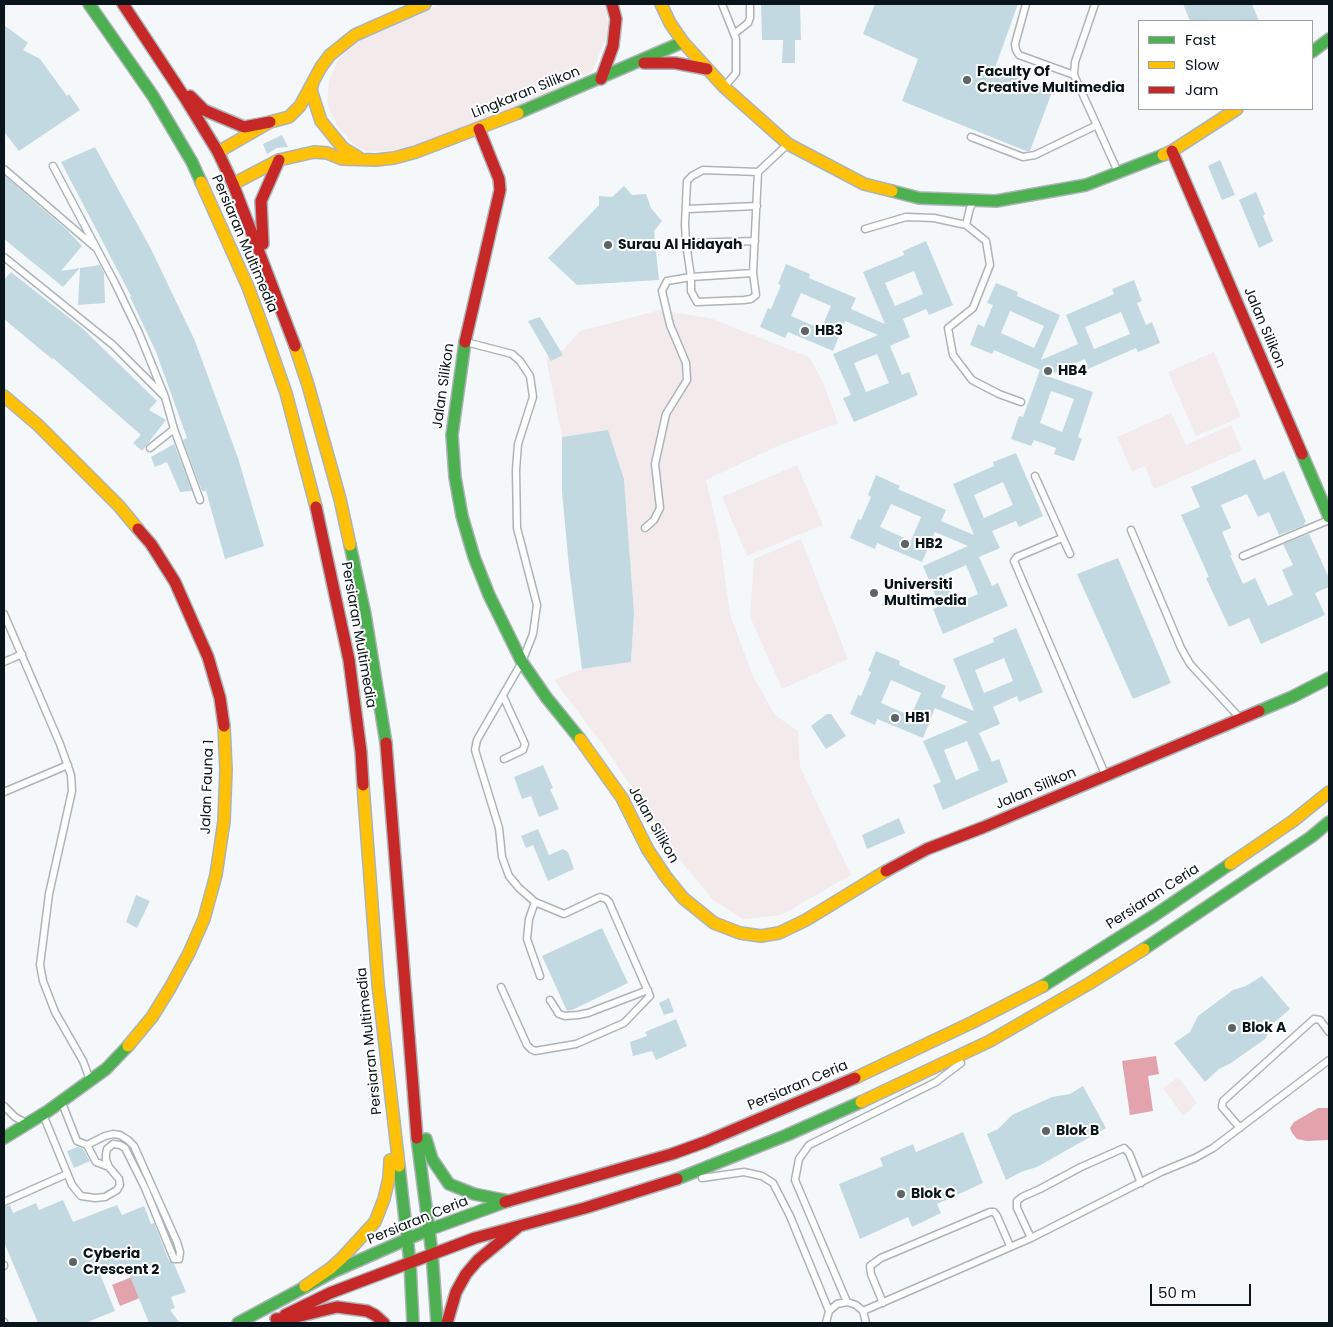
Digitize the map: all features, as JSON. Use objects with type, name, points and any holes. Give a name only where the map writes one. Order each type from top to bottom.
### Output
[{"type":"street","name":"Persiaran Multimedia","points":[[89,4],[153,96],[192,162],[248,287],[286,392],[303,453],[329,560],[352,678],[361,752],[378,984],[410,1263],[413,1323]]},
{"type":"street","name":"Persiaran Multimedia","points":[[123,4],[218,152],[233,184],[287,322],[325,442],[353,556],[385,728],[391,787],[410,1062],[432,1253],[437,1323]]},
{"type":"street","points":[[163,64],[204,110],[244,127],[270,122],[288,117],[300,106],[320,67],[330,55],[355,35],[425,4]]},
{"type":"street","points":[[601,79],[613,46],[616,19],[612,4]]},
{"type":"street","points":[[662,4],[670,23],[683,42],[707,69],[724,87],[788,144],[864,184],[919,198],[996,201],[1086,185],[1172,151],[1235,110]]},
{"type":"street","points":[[1313,51],[1329,39]]},
{"type":"street","name":"Lingkaran Silikon","points":[[233,184],[279,160],[314,152],[327,153],[342,158],[376,160],[394,158],[416,152],[479,129],[601,79],[683,42]]},
{"type":"street","points":[[636,64],[675,63],[707,69]]},
{"type":"street","name":"Lingkaran Silikon","points":[[313,82],[311,90],[321,121],[332,136],[355,157],[376,160]]},
{"type":"street","points":[[218,152],[270,122]]},
{"type":"street","name":"Jalan Silikon","points":[[479,129],[499,178],[500,190],[465,342],[452,435],[455,477],[462,516],[474,557],[489,595],[522,662],[622,798],[648,850],[666,877],[682,898],[714,923],[740,932],[762,936],[779,933],[806,920],[874,878],[927,849],[984,827],[1292,697],[1329,678]]},
{"type":"street","name":"Jalan Silikon","points":[[1172,151],[1329,518]]},
{"type":"street","points":[[264,260],[261,201],[279,160]]},
{"type":"street","name":"Jalan Fauna 1","points":[[4,396],[38,425],[119,506],[151,544],[175,582],[208,657],[220,698],[226,735],[224,821],[216,875],[204,918],[189,953],[152,1017],[127,1048],[106,1069],[90,1081],[28,1124],[4,1138]]},
{"type":"street","name":"Persiaran Ceria","points":[[238,1323],[335,1271],[428,1230],[509,1202],[705,1142],[843,1084],[973,1022],[1044,985],[1155,915],[1293,821],[1329,792]]},
{"type":"street","points":[[273,1321],[330,1293],[432,1253],[475,1238],[652,1188],[690,1175],[787,1135],[897,1086],[990,1041],[1090,983],[1173,931],[1311,837],[1329,822]]},
{"type":"street","points":[[410,1062],[422,1122],[432,1159],[439,1172],[449,1184],[456,1188],[509,1202]]},
{"type":"street","points":[[305,1286],[342,1258],[375,1222],[384,1199],[389,1178],[390,1090]]},
{"type":"street","points":[[447,1323],[456,1292],[466,1274],[478,1260],[518,1227]]},
{"type":"street","points":[[273,1321],[296,1317],[325,1308],[337,1307],[367,1310],[384,1323]]},
{"type":"lane","points":[[722,4],[734,34],[736,73],[724,87]]},
{"type":"lane","points":[[734,34],[748,23],[750,4]]},
{"type":"lane","points":[[1026,4],[1015,44],[1016,50],[1020,55],[1074,75]]},
{"type":"lane","points":[[1095,4],[1075,62],[1074,75],[1118,173]]},
{"type":"lane","points":[[971,137],[1023,157],[1035,155],[1097,125]]},
{"type":"lane","points":[[758,172],[753,273],[756,295],[751,299],[744,300],[697,302],[691,291],[692,277],[686,243],[687,181],[703,170],[758,172],[788,144]]},
{"type":"lane","points":[[53,166],[99,251],[139,333],[165,397],[174,429],[200,500]]},
{"type":"lane","points":[[4,169],[99,251]]},
{"type":"lane","points":[[966,225],[974,200]]},
{"type":"lane","points":[[687,209],[757,206]]},
{"type":"lane","points":[[865,229],[906,217],[934,218],[966,225],[986,241],[990,265],[973,308],[948,328],[953,355],[972,380],[999,394],[1022,402]]},
{"type":"lane","points":[[686,243],[755,241]]},
{"type":"lane","points":[[4,257],[113,345],[165,397]]},
{"type":"lane","points":[[645,528],[654,520],[660,508],[655,464],[666,414],[687,380],[686,363],[670,325],[662,290],[667,281],[692,277],[753,273]]},
{"type":"lane","points":[[465,342],[512,354],[520,361],[530,376],[533,397],[518,444],[516,470],[516,528],[537,605],[533,634],[522,662],[477,740],[475,750],[499,828],[502,857],[509,876],[519,888],[535,902],[564,914],[600,897],[606,899],[650,996],[624,1023],[576,1044],[535,1050],[531,1049],[528,1045],[501,987]]},
{"type":"lane","points":[[150,448],[174,429]]},
{"type":"lane","points":[[1035,476],[1070,554]]},
{"type":"lane","points":[[1243,556],[1329,518]]},
{"type":"lane","points":[[1131,530],[1181,648],[1190,664],[1240,718]]},
{"type":"lane","points":[[1062,538],[1018,557],[1014,561],[1105,775]]},
{"type":"lane","points":[[4,614],[72,775],[72,791],[49,894],[40,965],[43,981],[55,1012],[83,1061],[90,1081]]},
{"type":"lane","points":[[4,662],[22,654]]},
{"type":"lane","points":[[503,696],[525,744],[523,750],[504,759]]},
{"type":"lane","points":[[4,792],[68,765]]},
{"type":"lane","points":[[535,902],[529,919],[527,939],[540,976]]},
{"type":"lane","points":[[550,1000],[559,1014],[565,1016],[578,1015],[648,990]]},
{"type":"lane","points":[[1240,1128],[1222,1107],[1223,1101],[1314,1019],[1320,1020],[1329,1032]]},
{"type":"lane","points":[[847,1302],[795,1180],[799,1159],[809,1145],[936,1082],[990,1041]]},
{"type":"lane","points":[[863,1311],[1032,1238],[1161,1172],[1195,1158],[1213,1148],[1329,1060]]},
{"type":"lane","points":[[61,1102],[78,1142],[87,1145],[96,1162],[109,1167]]},
{"type":"lane","points":[[4,1106],[28,1124]]},
{"type":"lane","points":[[43,1114],[72,1185],[81,1196],[86,1198],[105,1197],[117,1190],[120,1185],[119,1179],[106,1160],[107,1149],[113,1144],[120,1144],[127,1152],[145,1188],[174,1259],[179,1259],[180,1252],[177,1242],[134,1146],[128,1140],[113,1134],[87,1145]]},
{"type":"lane","points":[[1032,1238],[1017,1208],[1017,1201],[1081,1167],[1124,1148],[1129,1152],[1141,1183]]},
{"type":"lane","points":[[652,1188],[703,1177],[744,1172],[762,1176],[773,1183],[790,1216],[829,1311]]},
{"type":"lane","points":[[4,1202],[67,1174]]},
{"type":"lane","points":[[883,1303],[871,1274],[870,1266],[881,1258],[990,1212],[994,1212],[997,1216],[1010,1246]]},
{"type":"lane","points":[[826,1323],[829,1311],[837,1304],[847,1302],[856,1305],[863,1311],[866,1323]]},
{"type":"shaded area","points":[[440,4],[603,4],[606,9],[609,31],[592,72],[532,100],[409,148],[367,152],[352,143],[337,125],[327,104],[329,80],[338,59],[365,36]]},
{"type":"shaded area","points":[[660,310],[710,318],[809,357],[823,382],[838,423],[782,444],[706,480],[720,540],[730,614],[752,674],[775,715],[798,731],[800,767],[851,875],[781,915],[743,919],[714,901],[684,865],[608,752],[554,680],[582,669],[631,662],[634,613],[624,479],[608,431],[562,437],[546,358],[564,349],[580,331]]},
{"type":"shaded area","points":[[1214,352],[1241,417],[1196,436],[1168,372]]},
{"type":"shaded area","points":[[1171,413],[1186,445],[1231,425],[1242,450],[1154,489],[1145,466],[1132,472],[1117,437]]},
{"type":"shaded area","points":[[797,465],[823,525],[747,556],[722,497]]},
{"type":"shaded area","points":[[801,539],[848,659],[782,689],[750,617],[754,559]]},
{"type":"shaded area","points":[[1156,1056],[1159,1074],[1148,1076],[1153,1111],[1130,1115],[1122,1061]]},
{"type":"shaded area","points":[[1178,1077],[1197,1103],[1183,1116],[1163,1088]]},
{"type":"shaded area","points":[[1318,1108],[1329,1108],[1329,1140],[1307,1141],[1297,1139],[1290,1128],[1294,1122]]},
{"type":"shaded area","points":[[139,1274],[147,1295],[120,1306],[112,1285]]},
{"type":"building","points":[[761,4],[800,4],[801,40],[795,40],[795,63],[782,63],[783,40],[762,40]]},
{"type":"building","name":"Faculty Of Creative Multimedia","points":[[875,4],[1018,4],[995,68],[1052,92],[1030,151],[902,101],[918,59],[863,34]]},
{"type":"building","points":[[1183,4],[1252,4],[1259,20],[1190,20]]},
{"type":"building","points":[[4,25],[28,43],[23,50],[40,59],[67,96],[69,94],[80,110],[19,151],[4,132]]},
{"type":"building","points":[[282,135],[288,147],[277,148],[267,154],[263,144]]},
{"type":"building","points":[[95,147],[151,249],[195,341],[238,458],[264,546],[225,559],[206,491],[202,491],[183,440],[187,438],[156,352],[131,296],[61,162]]},
{"type":"building","points":[[1220,160],[1235,195],[1222,200],[1208,166]]},
{"type":"building","points":[[4,175],[68,231],[82,246],[61,271],[80,268],[63,287],[4,239]]},
{"type":"building","name":"Surau Al Hidayah","points":[[624,186],[632,195],[646,194],[651,208],[662,221],[654,231],[659,280],[577,285],[548,258],[599,205],[599,196],[612,197]]},
{"type":"building","points":[[1256,192],[1273,241],[1259,248],[1239,200]]},
{"type":"building","name":"HB3","points":[[926,241],[953,305],[929,315],[926,309],[903,319],[910,337],[890,346],[902,375],[909,372],[918,395],[854,422],[843,398],[851,395],[833,354],[878,335],[845,321],[833,351],[788,332],[785,338],[760,327],[768,308],[771,309],[781,285],[778,284],[786,264],[810,274],[809,278],[856,298],[851,309],[885,324],[863,272],[904,255],[903,251]],"holes":[[[914,271],[923,294],[895,306],[885,283]],[[801,293],[831,306],[821,329],[791,316]],[[877,354],[889,383],[866,392],[854,363]]]},
{"type":"building","points":[[100,265],[104,273],[105,303],[78,305],[80,268]]},
{"type":"building","points":[[11,272],[82,328],[157,401],[149,410],[166,420],[142,451],[133,443],[141,435],[53,358],[4,319],[4,280]]},
{"type":"building","name":"HB4","points":[[1134,280],[1142,301],[1137,303],[1146,325],[1152,322],[1160,343],[1138,352],[1136,348],[1088,369],[1085,359],[1047,376],[1093,392],[1078,437],[1082,439],[1074,461],[1054,454],[1056,448],[1034,440],[1031,446],[1011,439],[1019,416],[1023,417],[1040,370],[994,350],[992,354],[970,345],[978,324],[984,327],[993,305],[987,303],[996,283],[1018,292],[1017,296],[1060,315],[1041,360],[1078,344],[1066,315],[1114,294],[1112,289]],"holes":[[[1010,311],[1044,326],[1034,348],[1001,333]],[[1121,312],[1130,334],[1094,349],[1085,327]],[[1051,391],[1074,399],[1062,432],[1040,423]]]},
{"type":"building","points":[[540,317],[563,355],[551,361],[528,321]]},
{"type":"building","points":[[608,430],[624,479],[634,613],[631,662],[582,669],[562,492],[562,437]]},
{"type":"building","points":[[174,444],[192,491],[180,492],[167,462],[155,467],[151,457]]},
{"type":"building","name":"HB2","points":[[1016,453],[1043,516],[1019,527],[1016,521],[992,531],[1000,548],[979,557],[992,586],[998,583],[1008,606],[943,634],[933,609],[940,606],[923,566],[968,546],[935,532],[922,562],[877,543],[875,549],[850,538],[858,519],[861,520],[871,497],[868,495],[876,475],[900,486],[898,489],[946,510],[941,521],[974,535],[953,484],[994,466],[993,462]],"holes":[[[1003,482],[1013,505],[984,518],[974,495]],[[891,504],[921,517],[911,541],[880,527]],[[966,565],[978,594],[955,604],[944,575]]]},
{"type":"building","points":[[1255,459],[1264,480],[1284,471],[1306,522],[1304,523],[1305,525],[1279,535],[1269,512],[1258,517],[1247,494],[1221,505],[1231,528],[1222,532],[1243,584],[1255,578],[1268,606],[1293,595],[1282,570],[1293,565],[1283,544],[1309,534],[1329,578],[1329,587],[1315,593],[1325,615],[1261,644],[1249,618],[1229,627],[1206,578],[1209,577],[1181,515],[1200,507],[1191,487]]},
{"type":"building","points":[[1118,558],[1171,683],[1133,699],[1077,574]]},
{"type":"building","name":"HB1","points":[[1016,628],[1043,692],[1019,702],[1017,696],[993,707],[1000,724],[979,733],[992,762],[999,759],[1008,782],[943,810],[933,785],[941,782],[923,741],[968,722],[935,708],[923,738],[877,719],[875,725],[850,714],[858,695],[861,696],[871,672],[868,671],[876,651],[900,661],[899,665],[946,686],[941,697],[974,711],[953,659],[994,642],[993,638]],"holes":[[[1004,658],[1013,681],[984,693],[975,670]],[[891,680],[921,693],[911,716],[881,703]],[[967,741],[979,770],[956,780],[944,750]]]},
{"type":"building","points":[[827,714],[831,714],[846,736],[826,749],[811,726]]},
{"type":"building","points":[[543,765],[553,788],[550,789],[559,809],[539,817],[531,796],[522,799],[514,777]]},
{"type":"building","points":[[899,818],[905,833],[867,849],[862,835]]},
{"type":"building","points":[[538,829],[549,855],[563,849],[568,852],[574,869],[548,881],[533,845],[526,848],[521,836]]},
{"type":"building","points":[[136,895],[150,901],[137,928],[126,922]]},
{"type":"building","points":[[602,928],[628,983],[567,1011],[542,956]]},
{"type":"building","name":"Blok A","points":[[1262,976],[1290,1009],[1274,1023],[1265,1039],[1231,1063],[1219,1069],[1205,1082],[1174,1043],[1190,1032],[1198,1016],[1233,990],[1246,986]]},
{"type":"building","points":[[669,998],[674,1012],[664,1015],[659,1003]]},
{"type":"building","points":[[676,1019],[687,1046],[656,1060],[652,1051],[633,1056],[630,1042],[647,1036],[645,1032]]},
{"type":"building","name":"Blok B","points":[[1083,1086],[1106,1128],[1037,1167],[1021,1172],[1006,1180],[987,1134],[998,1129],[1012,1115],[1052,1097],[1070,1094]]},
{"type":"building","name":"Blok C","points":[[963,1132],[983,1183],[937,1204],[941,1213],[912,1227],[908,1217],[860,1239],[839,1184],[883,1166],[880,1158],[913,1144],[916,1152]]},
{"type":"building","points":[[78,1147],[83,1149],[90,1161],[74,1168],[67,1151]]},
{"type":"building","name":"Cyberia Crescent 2","points":[[63,1200],[73,1222],[117,1205],[122,1215],[144,1206],[151,1224],[154,1223],[169,1261],[174,1264],[186,1292],[171,1297],[175,1308],[170,1310],[180,1323],[149,1323],[125,1264],[100,1274],[115,1311],[90,1321],[91,1323],[38,1323],[4,1242],[4,1207],[10,1205],[13,1213],[36,1203],[39,1210]]},
{"type":"traffic: fast","points":[[89,4],[153,96],[192,162],[201,182]]},
{"type":"traffic: fast","points":[[1313,51],[1329,39]]},
{"type":"traffic: fast","points":[[518,113],[683,42]]},
{"type":"traffic: fast","points":[[892,191],[919,198],[996,201],[1086,185],[1163,155]]},
{"type":"traffic: fast","points":[[465,342],[452,435],[455,477],[462,516],[474,557],[489,595],[522,662],[546,697],[580,739]]},
{"type":"traffic: fast","points":[[1302,454],[1329,517]]},
{"type":"traffic: fast","points":[[350,545],[365,614],[386,743]]},
{"type":"traffic: fast","points":[[1259,711],[1329,678]]},
{"type":"traffic: fast","points":[[1144,949],[1311,837],[1329,822]]},
{"type":"traffic: fast","points":[[1043,986],[1155,915],[1230,864]]},
{"type":"traffic: fast","points":[[4,1138],[48,1111],[106,1069],[128,1046]]},
{"type":"traffic: fast","points":[[677,1179],[787,1135],[861,1102]]},
{"type":"traffic: fast","points":[[417,1138],[432,1253],[437,1323]]},
{"type":"traffic: fast","points":[[426,1139],[432,1159],[449,1184],[474,1194],[509,1201]]},
{"type":"traffic: fast","points":[[399,1166],[410,1263],[413,1323]]},
{"type":"traffic: fast","points":[[238,1323],[335,1271],[428,1230],[505,1202]]},
{"type":"traffic: slow","points":[[218,152],[270,122],[289,117],[300,106],[321,67],[330,55],[355,35],[425,4]]},
{"type":"traffic: slow","points":[[661,4],[670,23],[683,42],[724,87],[788,144],[864,184],[892,191]]},
{"type":"traffic: slow","points":[[313,82],[311,90],[321,121],[343,148],[358,157]]},
{"type":"traffic: slow","points":[[1163,155],[1235,110]]},
{"type":"traffic: slow","points":[[233,184],[279,160],[314,152],[327,153],[342,159],[376,160],[394,158],[416,152],[518,113]]},
{"type":"traffic: slow","points":[[201,182],[248,287],[265,333],[286,393],[316,507]]},
{"type":"traffic: slow","points":[[295,346],[340,499],[350,545]]},
{"type":"traffic: slow","points":[[4,396],[38,425],[119,506],[138,529]]},
{"type":"traffic: slow","points":[[128,1046],[152,1017],[170,988],[189,953],[204,919],[216,875],[224,821],[226,770],[224,726]]},
{"type":"traffic: slow","points":[[580,739],[622,798],[648,850],[666,877],[683,898],[714,923],[740,933],[761,936],[779,933],[806,920],[886,871]]},
{"type":"traffic: slow","points":[[363,785],[378,984],[399,1166]]},
{"type":"traffic: slow","points":[[1230,864],[1293,821],[1329,792]]},
{"type":"traffic: slow","points":[[861,1102],[990,1041],[1144,949]]},
{"type":"traffic: slow","points":[[855,1078],[973,1022],[1043,986]]},
{"type":"traffic: slow","points":[[305,1286],[342,1258],[375,1222],[384,1199],[389,1178],[390,1160]]},
{"type":"traffic: jam","points":[[123,4],[218,152],[233,184],[295,346]]},
{"type":"traffic: jam","points":[[601,79],[613,46],[616,19],[612,4]]},
{"type":"traffic: jam","points":[[644,63],[675,63],[707,69]]},
{"type":"traffic: jam","points":[[190,96],[204,110],[244,127],[270,122]]},
{"type":"traffic: jam","points":[[465,342],[500,190],[499,179],[479,129]]},
{"type":"traffic: jam","points":[[1172,151],[1302,454]]},
{"type":"traffic: jam","points":[[263,244],[261,201],[279,160]]},
{"type":"traffic: jam","points":[[316,507],[349,660],[361,752],[363,785]]},
{"type":"traffic: jam","points":[[138,529],[151,544],[175,582],[208,657],[220,698],[224,726]]},
{"type":"traffic: jam","points":[[886,871],[927,849],[984,827],[1259,711]]},
{"type":"traffic: jam","points":[[386,743],[417,1138]]},
{"type":"traffic: jam","points":[[505,1202],[672,1154],[705,1142],[855,1078]]},
{"type":"traffic: jam","points":[[285,1315],[330,1293],[475,1238],[585,1208],[677,1179]]},
{"type":"traffic: jam","points":[[447,1323],[456,1292],[466,1274],[478,1260],[518,1227]]},
{"type":"traffic: jam","points":[[276,1319],[296,1317],[337,1307],[367,1311],[384,1323]]},
{"type":"place","name":"Faculty Of Creative Multimedia","points":[[967,80]]},
{"type":"place","name":"Surau Al Hidayah","points":[[608,245]]},
{"type":"place","name":"HB3","points":[[805,331]]},
{"type":"place","name":"HB4","points":[[1048,371]]},
{"type":"place","name":"HB2","points":[[905,544]]},
{"type":"place","name":"Universiti Multimedia","points":[[874,593]]},
{"type":"place","name":"HB1","points":[[895,718]]},
{"type":"place","name":"Blok A","points":[[1232,1028]]},
{"type":"place","name":"Blok B","points":[[1046,1131]]},
{"type":"place","name":"Blok C","points":[[901,1194]]},
{"type":"place","name":"Cyberia Crescent 2","points":[[73,1262]]}]
